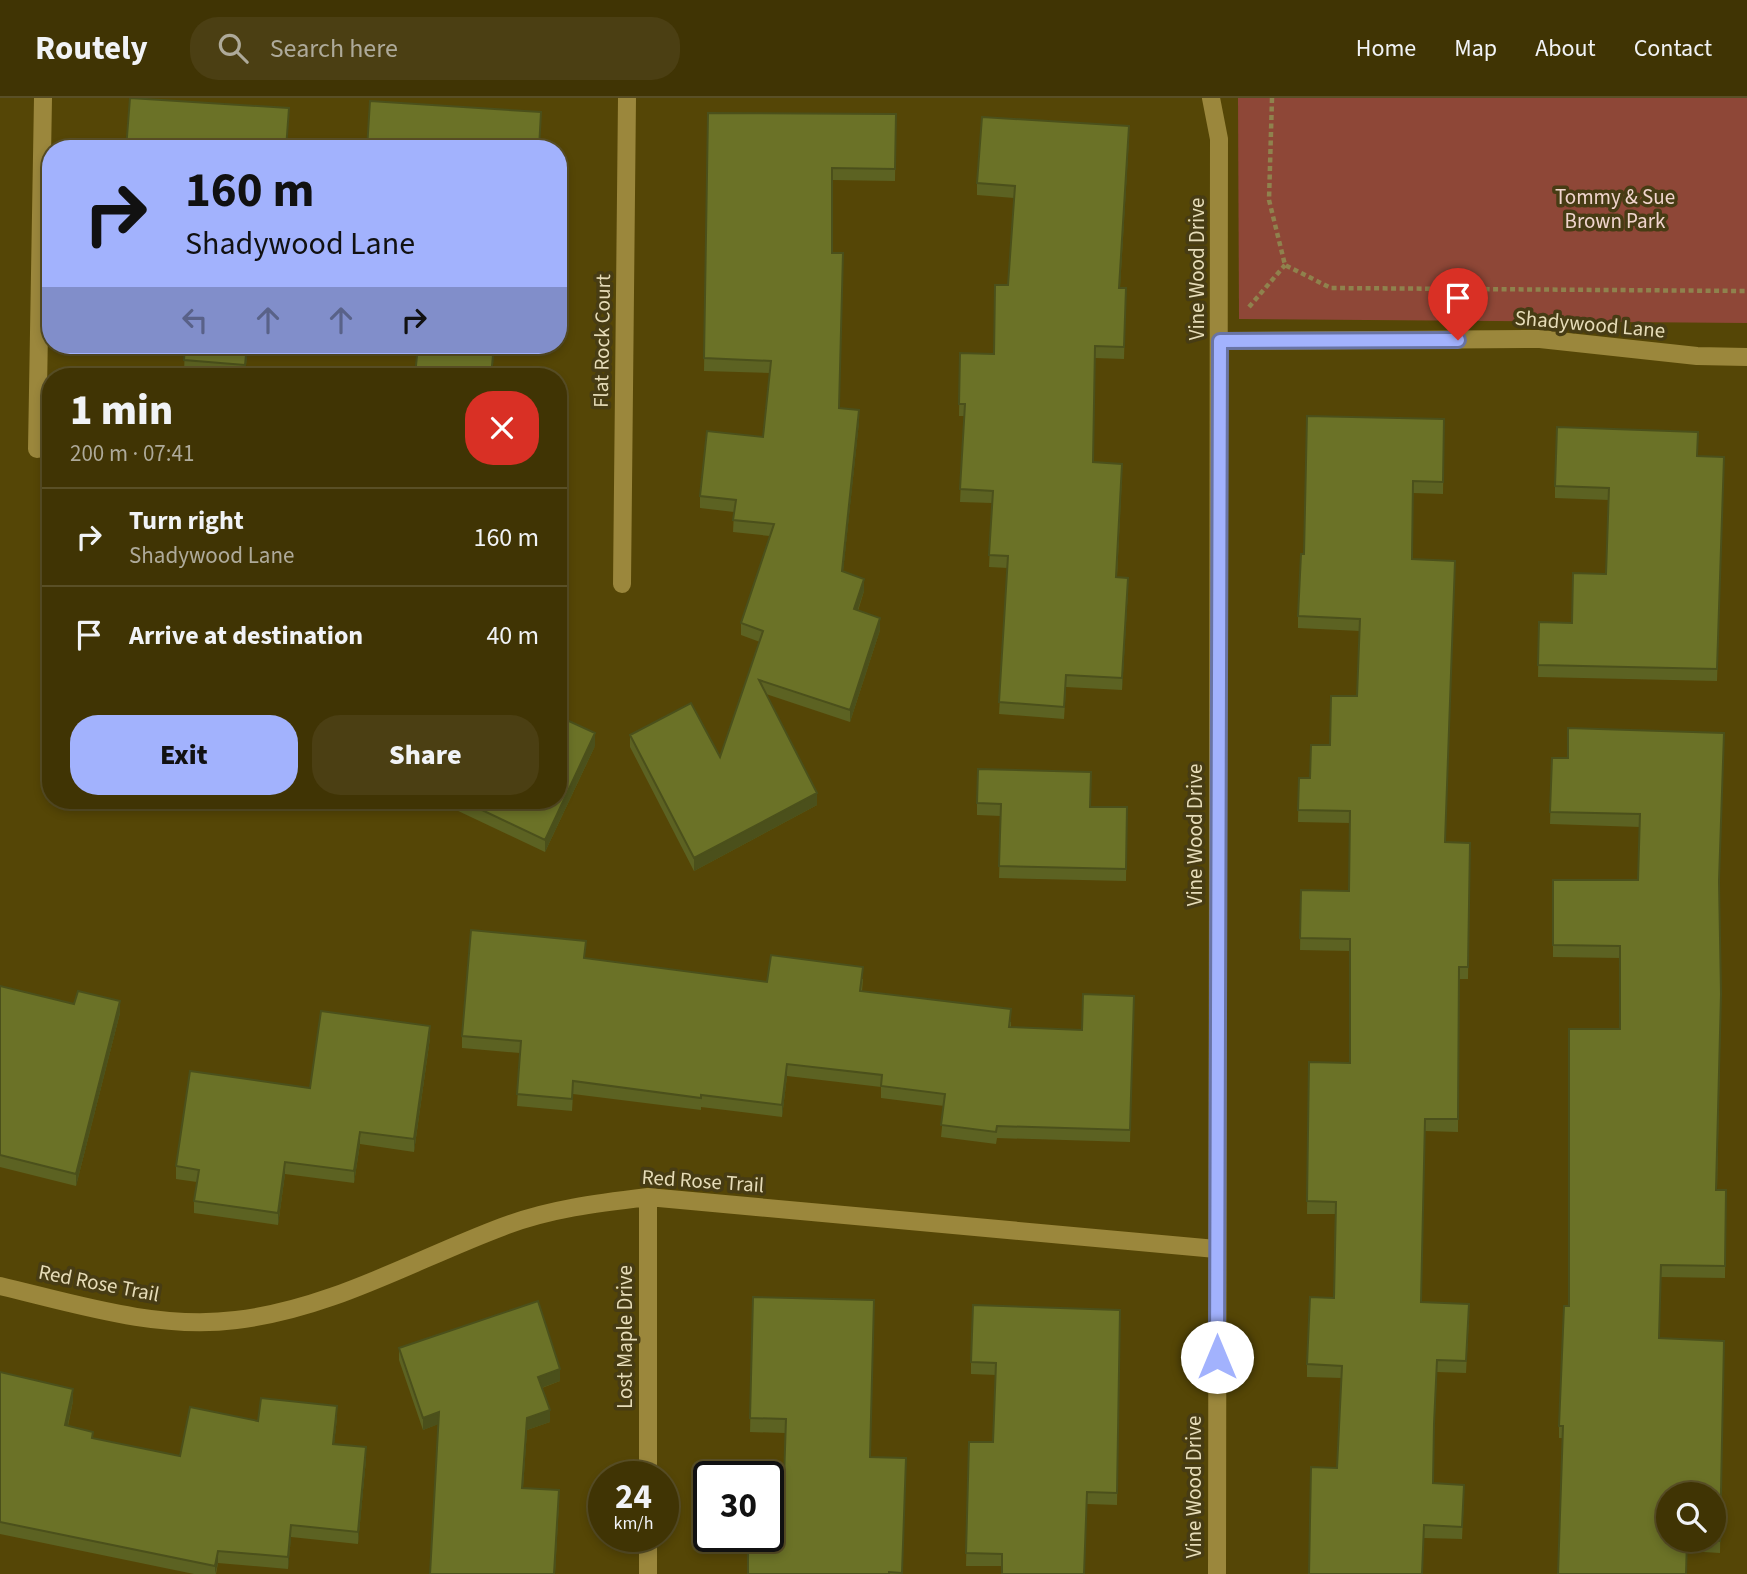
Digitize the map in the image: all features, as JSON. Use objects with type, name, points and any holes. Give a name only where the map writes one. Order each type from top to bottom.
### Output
[{"type":"street","points":[[42,140],[43,98]]},
{"type":"street","name":"Flat Rock Court","points":[[622,584],[627,98]]},
{"type":"street","name":"Vine Wood Drive","points":[[1211,98],[1219,139],[1220,341],[1217,1574]]},
{"type":"street","points":[[37,449],[42,156]]},
{"type":"street","name":"Shadywood Lane","points":[[1220,341],[1540,339],[1697,356],[1747,357]]},
{"type":"street","name":"Red Rose Trail","points":[[0,1286],[122,1315],[174,1321],[233,1321],[286,1312],[391,1275],[503,1226],[575,1206],[648,1198],[1216,1249]]},
{"type":"street","name":"Lost Maple Drive","points":[[648,1198],[648,1461]]},
{"type":"street","points":[[648,1552],[648,1574]]},
{"type":"path","points":[[1272,98],[1269,200],[1286,265],[1331,288],[1747,291]]},
{"type":"green space","name":"Tommy & Sue Brown Park","points":[[1238,98],[1747,98],[1747,323],[1239,319]]},
{"type":"building","points":[[130,98],[289,108],[287,140],[127,140]]},
{"type":"building","points":[[370,101],[541,112],[539,140],[368,140]]},
{"type":"building","points":[[708,113],[896,114],[895,169],[832,168],[832,253],[843,253],[839,408],[859,410],[842,571],[864,579],[854,609],[880,618],[850,710],[759,680],[817,793],[694,858],[630,735],[691,703],[720,757],[763,631],[741,623],[774,524],[733,520],[736,500],[700,496],[707,431],[763,437],[771,361],[704,358]]},
{"type":"building","points":[[982,117],[1129,126],[1119,288],[1126,288],[1124,347],[1095,346],[1093,462],[1122,464],[1116,577],[1128,578],[1122,678],[1066,675],[1064,707],[999,702],[1008,556],[989,555],[993,491],[960,489],[965,404],[959,404],[960,353],[994,354],[995,285],[1008,285],[1015,186],[977,183]]},
{"type":"building","points":[[184,354],[246,354],[245,365],[184,360]]},
{"type":"building","points":[[417,354],[493,354],[492,368],[416,368]]},
{"type":"building","points":[[1307,416],[1444,419],[1443,482],[1413,481],[1412,559],[1455,561],[1445,842],[1470,843],[1468,967],[1459,967],[1458,1119],[1425,1119],[1421,1302],[1469,1304],[1466,1361],[1437,1360],[1434,1424],[1433,1483],[1464,1485],[1462,1527],[1424,1525],[1422,1574],[1309,1574],[1311,1467],[1337,1468],[1342,1366],[1307,1364],[1310,1297],[1334,1298],[1336,1202],[1307,1201],[1309,1062],[1350,1063],[1350,939],[1300,938],[1301,890],[1349,891],[1350,811],[1298,810],[1299,778],[1310,778],[1311,745],[1330,745],[1331,696],[1357,696],[1360,619],[1298,616],[1301,554],[1304,554]]},
{"type":"building","points":[[1557,427],[1698,432],[1697,456],[1724,457],[1717,669],[1538,665],[1539,622],[1572,623],[1573,573],[1606,574],[1609,488],[1555,486]]},
{"type":"building","points":[[567,720],[595,733],[567,793]]},
{"type":"building","points":[[1568,728],[1724,733],[1719,881],[1721,994],[1716,1190],[1726,1190],[1725,1266],[1661,1265],[1659,1338],[1724,1341],[1721,1482],[1656,1482],[1656,1552],[1687,1552],[1686,1574],[1558,1574],[1563,1426],[1559,1426],[1564,1306],[1569,1306],[1569,1029],[1620,1029],[1620,946],[1553,945],[1553,880],[1638,880],[1640,814],[1550,812],[1552,758],[1568,758]]},
{"type":"building","points":[[978,769],[1091,772],[1090,807],[1127,807],[1126,869],[999,866],[1001,804],[977,803]]},
{"type":"building","points":[[480,809],[559,809],[545,840]]},
{"type":"building","points":[[471,930],[586,941],[584,958],[767,982],[771,955],[863,967],[860,991],[1011,1009],[1009,1027],[1082,1030],[1083,994],[1134,996],[1130,1130],[997,1126],[996,1132],[941,1125],[945,1094],[881,1086],[882,1075],[787,1064],[782,1105],[701,1095],[701,1098],[573,1081],[572,1099],[517,1094],[521,1041],[462,1036]]},
{"type":"building","points":[[0,986],[74,1004],[78,991],[120,1001],[76,1174],[0,1155]]},
{"type":"building","points":[[321,1011],[430,1026],[414,1139],[360,1132],[354,1171],[285,1162],[278,1213],[194,1201],[199,1170],[176,1166],[190,1071],[310,1088]]},
{"type":"building","points":[[753,1297],[874,1300],[870,1457],[906,1458],[902,1573],[748,1574],[748,1552],[784,1552],[786,1419],[750,1418]]},
{"type":"building","points":[[538,1301],[560,1369],[538,1377],[550,1410],[527,1418],[522,1488],[559,1490],[554,1574],[430,1574],[439,1412],[423,1418],[399,1348]]},
{"type":"building","points":[[973,1305],[1120,1310],[1117,1493],[1087,1492],[1084,1574],[1002,1574],[1002,1554],[966,1553],[969,1442],[993,1442],[996,1363],[971,1362]]},
{"type":"building","points":[[0,1372],[73,1389],[65,1425],[93,1432],[92,1438],[180,1456],[190,1407],[258,1421],[261,1398],[337,1406],[333,1444],[366,1447],[358,1532],[291,1525],[288,1557],[218,1551],[215,1566],[0,1522]]},
{"type":"route","points":[[1217,1357],[1220,341],[1458,340]]}]
